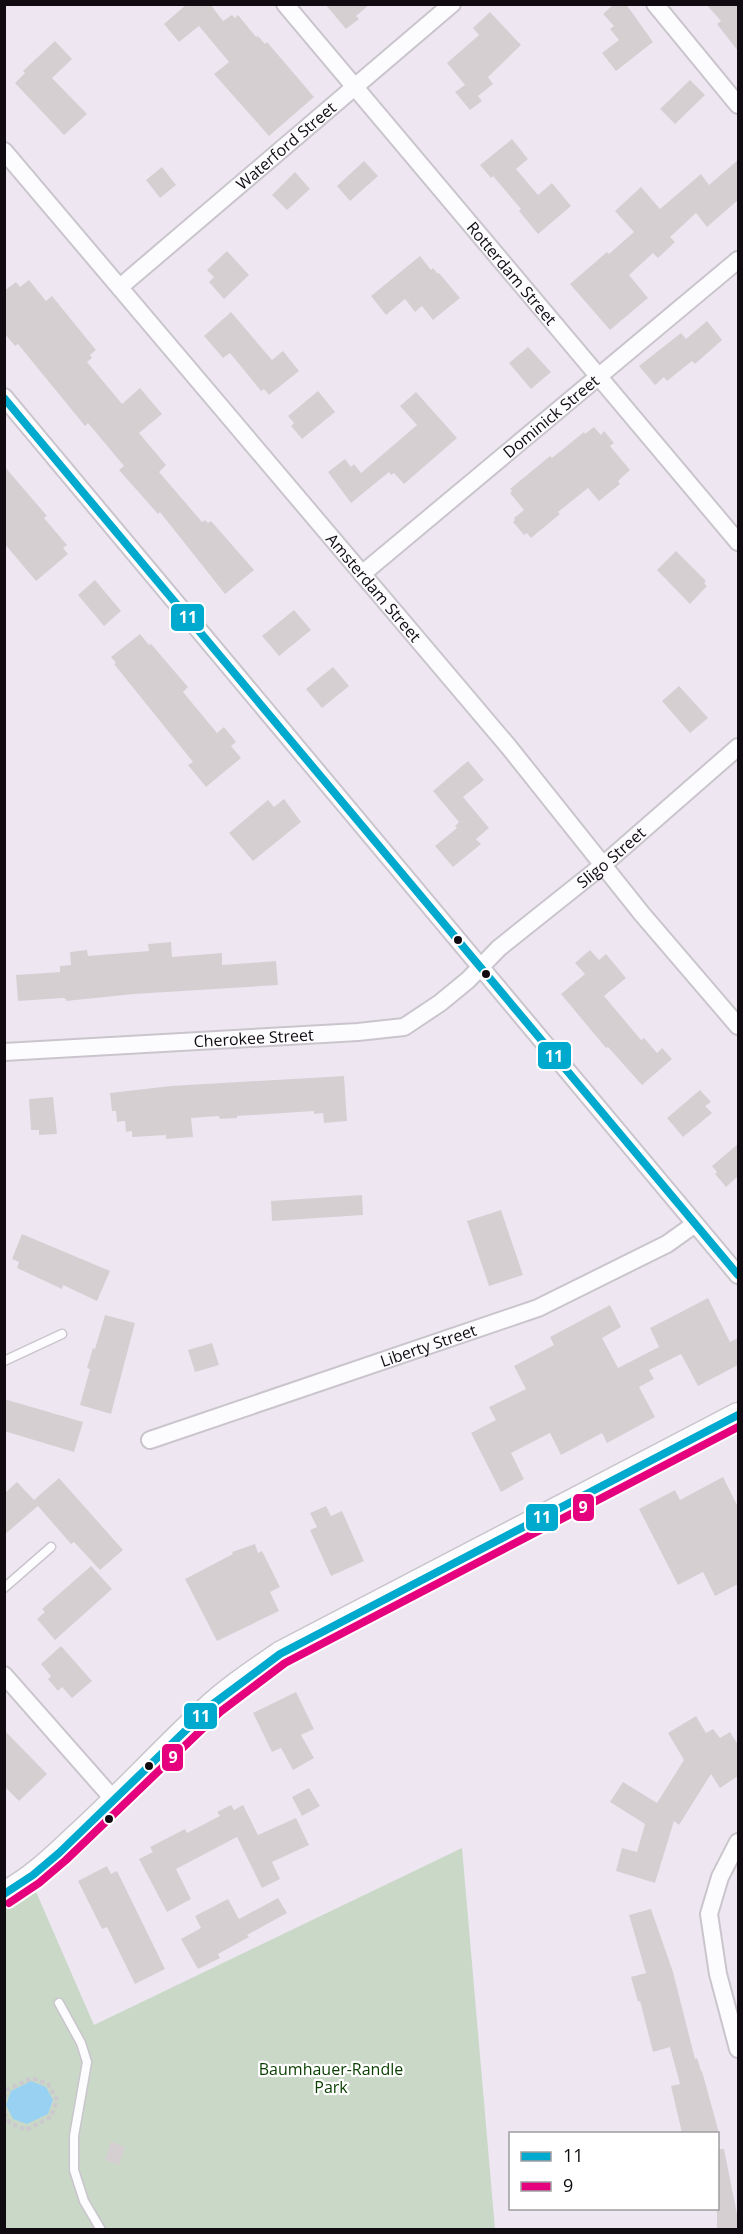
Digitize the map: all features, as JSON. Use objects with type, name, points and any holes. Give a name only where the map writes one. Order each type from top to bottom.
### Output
[{"type":"street","name":"Rotterdam Street","points":[[285,4],[738,542]]},
{"type":"street","name":"Waterford Street","points":[[120,286],[452,4]]},
{"type":"street","points":[[655,4],[738,105]]},
{"type":"street","name":"Amsterdam Street","points":[[4,151],[508,746],[603,865],[738,1026]]},
{"type":"street","name":"Dominick Street","points":[[363,574],[738,260]]},
{"type":"street","points":[[4,397],[738,1275]]},
{"type":"street","name":"Sligo Street","points":[[482,967],[499,948],[603,865],[738,747]]},
{"type":"street","name":"Cherokee Street","points":[[4,1052],[358,1032],[404,1027],[440,1003],[482,967]]},
{"type":"street","name":"Liberty Street","points":[[150,1440],[538,1308],[667,1244],[694,1224]]},
{"type":"street","points":[[4,1894],[21,1885],[47,1864],[116,1801],[204,1712],[235,1685],[280,1654],[738,1415]]},
{"type":"street","points":[[4,1675],[116,1801]]},
{"type":"street","points":[[738,1842],[720,1877],[709,1914],[718,1974],[738,2049]]},
{"type":"lane","points":[[4,1361],[62,1334]]},
{"type":"lane","points":[[4,1588],[51,1547]]},
{"type":"lane","points":[[59,2003],[81,2043],[87,2062],[74,2136],[74,2170],[84,2200],[100,2229]]},
{"type":"path","points":[[4,2098],[8,2089],[32,2078],[48,2084],[57,2100],[51,2117],[26,2130],[10,2123],[4,2113]]},
{"type":"green space","name":"Baumhauer-Randle Park","points":[[462,1848],[495,2229],[5,2230],[5,1894],[30,1878],[94,2025]]},
{"type":"water","points":[[31,2081],[46,2087],[53,2100],[48,2114],[27,2124],[13,2119],[6,2105],[11,2091]]},
{"type":"building","points":[[187,4],[210,4],[223,21],[232,15],[235,18],[238,15],[256,37],[258,36],[265,44],[267,42],[314,97],[269,136],[214,74],[229,62],[199,26],[179,42],[164,24]]},
{"type":"building","points":[[325,4],[370,4],[356,16],[359,19],[346,29]]},
{"type":"building","points":[[614,4],[626,4],[653,42],[616,71],[602,53],[619,40],[610,29],[614,26],[603,14]]},
{"type":"building","points":[[706,4],[738,4],[738,51],[717,24],[721,21]]},
{"type":"building","points":[[490,12],[521,45],[488,77],[493,84],[478,96],[482,101],[470,110],[455,92],[465,85],[447,63],[479,35],[473,28]]},
{"type":"building","points":[[55,41],[72,59],[52,78],[87,114],[64,135],[15,83],[25,73],[23,71]]},
{"type":"building","points":[[690,80],[705,95],[675,124],[660,109]]},
{"type":"building","points":[[512,139],[528,159],[516,169],[538,195],[552,183],[571,206],[538,234],[519,211],[521,209],[493,176],[491,178],[480,165]]},
{"type":"building","points":[[738,160],[738,200],[707,227],[696,213],[670,237],[675,242],[658,258],[653,253],[629,275],[648,298],[610,330],[570,284],[634,232],[615,211],[641,187],[660,209],[701,174],[709,185]]},
{"type":"building","points":[[364,161],[378,176],[350,201],[337,186]]},
{"type":"building","points":[[162,167],[176,185],[160,198],[146,180]]},
{"type":"building","points":[[295,172],[310,189],[287,210],[272,195]]},
{"type":"building","points":[[227,251],[249,275],[224,299],[209,282],[214,277],[207,270]]},
{"type":"building","points":[[420,256],[431,270],[433,268],[439,273],[460,298],[433,320],[422,306],[415,312],[405,299],[386,315],[371,296]]},
{"type":"building","points":[[29,280],[46,301],[52,296],[96,350],[87,362],[122,404],[140,388],[162,414],[139,433],[166,465],[159,472],[202,522],[211,521],[254,570],[225,594],[160,512],[158,514],[119,470],[124,466],[88,423],[85,426],[18,344],[15,346],[4,333],[4,291],[16,282],[20,287]]},
{"type":"building","points":[[231,312],[272,360],[283,351],[299,371],[269,395],[264,389],[261,391],[230,353],[223,358],[204,336]]},
{"type":"building","points":[[707,321],[722,340],[695,364],[692,361],[667,381],[664,377],[655,385],[639,366],[681,333],[686,339]]},
{"type":"building","points":[[528,347],[551,372],[531,389],[509,363]]},
{"type":"building","points":[[318,391],[335,412],[302,439],[291,426],[294,423],[288,416]]},
{"type":"building","points":[[416,392],[457,438],[404,484],[394,473],[391,475],[389,472],[351,503],[328,472],[345,459],[351,467],[354,464],[361,473],[417,425],[400,406]]},
{"type":"building","points":[[594,427],[601,435],[604,431],[614,443],[610,446],[630,470],[618,481],[620,484],[599,501],[588,488],[531,538],[527,533],[524,535],[513,522],[514,518],[524,510],[510,493],[512,491],[510,489],[550,456],[552,458],[584,432],[585,434]]},
{"type":"building","points":[[4,466],[47,516],[44,518],[67,545],[63,548],[68,554],[36,581],[4,543]]},
{"type":"building","points":[[676,551],[706,581],[704,583],[707,586],[690,604],[657,570]]},
{"type":"building","points":[[95,580],[121,611],[104,626],[78,595]]},
{"type":"building","points":[[294,610],[311,630],[279,656],[262,636]]},
{"type":"building","points":[[140,634],[188,687],[183,692],[217,733],[224,727],[236,742],[231,746],[241,758],[206,787],[188,765],[193,762],[114,664],[116,663],[111,657]]},
{"type":"building","points":[[333,667],[349,686],[322,708],[306,689]]},
{"type":"building","points":[[679,686],[708,718],[690,733],[662,701]]},
{"type":"building","points":[[468,761],[484,780],[463,797],[489,828],[476,839],[481,844],[453,867],[435,846],[457,828],[455,826],[459,822],[433,791]]},
{"type":"building","points":[[284,799],[301,822],[253,861],[229,833],[268,800],[274,807]]},
{"type":"building","points":[[171,942],[172,957],[222,953],[222,965],[276,961],[278,985],[134,994],[66,1001],[63,998],[18,1001],[16,975],[60,972],[60,966],[71,965],[70,952],[87,950],[88,956],[149,951],[148,944]]},
{"type":"building","points":[[590,950],[599,960],[606,954],[626,978],[604,996],[641,1040],[644,1038],[657,1053],[662,1048],[672,1059],[642,1085],[608,1047],[606,1048],[561,994],[585,974],[575,963]]},
{"type":"building","points":[[344,1076],[347,1121],[324,1123],[323,1113],[314,1114],[314,1111],[220,1119],[219,1116],[191,1118],[193,1137],[166,1139],[166,1135],[132,1137],[132,1131],[126,1132],[125,1121],[117,1122],[116,1111],[112,1111],[110,1093],[171,1086]]},
{"type":"building","points":[[700,1090],[711,1102],[705,1106],[712,1113],[683,1137],[667,1118]]},
{"type":"building","points":[[53,1097],[57,1134],[39,1135],[39,1130],[31,1130],[29,1099]]},
{"type":"building","points":[[738,1144],[738,1176],[726,1187],[715,1174],[717,1172],[712,1166]]},
{"type":"building","points":[[362,1195],[363,1215],[272,1221],[271,1201]]},
{"type":"building","points":[[501,1210],[523,1275],[489,1286],[467,1221]]},
{"type":"building","points":[[22,1234],[110,1271],[97,1301],[63,1285],[62,1289],[17,1268],[19,1262],[12,1259]]},
{"type":"building","points":[[708,1298],[730,1342],[738,1338],[738,1365],[698,1386],[681,1354],[649,1370],[654,1379],[639,1387],[655,1417],[607,1443],[602,1433],[561,1455],[550,1433],[511,1453],[524,1479],[501,1492],[471,1433],[496,1420],[489,1407],[526,1389],[514,1366],[554,1345],[550,1337],[610,1305],[621,1327],[602,1338],[618,1368],[659,1347],[650,1328]]},
{"type":"building","points":[[105,1315],[135,1323],[111,1414],[80,1405],[90,1369],[87,1368]]},
{"type":"building","points":[[212,1343],[219,1365],[195,1372],[188,1350]]},
{"type":"building","points":[[4,1399],[83,1422],[74,1452],[4,1431]]},
{"type":"building","points":[[723,1477],[738,1507],[738,1584],[715,1596],[703,1572],[678,1585],[639,1509],[675,1490],[680,1500]]},
{"type":"building","points":[[59,1478],[123,1550],[100,1570],[74,1542],[71,1544],[38,1506],[4,1535],[4,1494],[17,1482],[34,1500]]},
{"type":"building","points":[[326,1506],[331,1516],[342,1511],[364,1561],[331,1576],[310,1530],[317,1527],[310,1513]]},
{"type":"building","points":[[255,1544],[258,1553],[262,1551],[280,1587],[270,1592],[279,1611],[217,1641],[185,1579],[233,1554],[232,1552]]},
{"type":"building","points":[[91,1566],[112,1589],[55,1640],[37,1619],[45,1612],[42,1609]]},
{"type":"building","points":[[61,1646],[92,1681],[72,1698],[62,1687],[58,1691],[48,1679],[51,1676],[41,1664]]},
{"type":"building","points":[[296,1692],[314,1729],[301,1735],[314,1758],[293,1770],[281,1748],[272,1752],[253,1713]]},
{"type":"building","points":[[696,1716],[706,1733],[713,1729],[720,1738],[730,1732],[738,1745],[738,1776],[720,1788],[711,1774],[679,1825],[674,1821],[655,1883],[616,1871],[622,1848],[637,1852],[645,1824],[610,1802],[623,1782],[657,1803],[684,1760],[668,1733]]},
{"type":"building","points":[[4,1730],[47,1774],[19,1801],[4,1786]]},
{"type":"building","points":[[309,1788],[320,1806],[302,1816],[292,1797]]},
{"type":"building","points":[[231,1805],[234,1810],[243,1805],[258,1835],[296,1818],[309,1845],[272,1862],[280,1879],[262,1888],[237,1837],[176,1869],[191,1899],[167,1912],[139,1859],[153,1852],[150,1847],[185,1829],[187,1833],[220,1816],[217,1812]]},
{"type":"building","points":[[107,1866],[111,1874],[117,1871],[165,1969],[135,1984],[107,1927],[102,1929],[78,1881]]},
{"type":"building","points":[[278,1898],[287,1913],[247,1935],[249,1937],[218,1954],[220,1958],[198,1969],[181,1939],[201,1928],[195,1916],[228,1899],[239,1919]]},
{"type":"building","points":[[651,1909],[673,1972],[695,2059],[697,2058],[702,2071],[719,2132],[682,2132],[671,2086],[680,2084],[670,2047],[653,2052],[640,2001],[638,2002],[631,1977],[646,1973],[629,1915]]},
{"type":"building","points":[[111,2142],[125,2147],[119,2165],[105,2160]]},
{"type":"building","points":[[719,2149],[724,2149],[738,2229],[717,2229]]},
{"type":"transit line","name":"11","points":[[4,398],[738,1275]]},
{"type":"transit line","name":"11","points":[[4,1894],[33,1875],[59,1853],[213,1704],[280,1654],[738,1415]]},
{"type":"transit line","name":"9","points":[[9,1903],[39,1883],[66,1860],[220,1712],[285,1663],[738,1427]]}]
